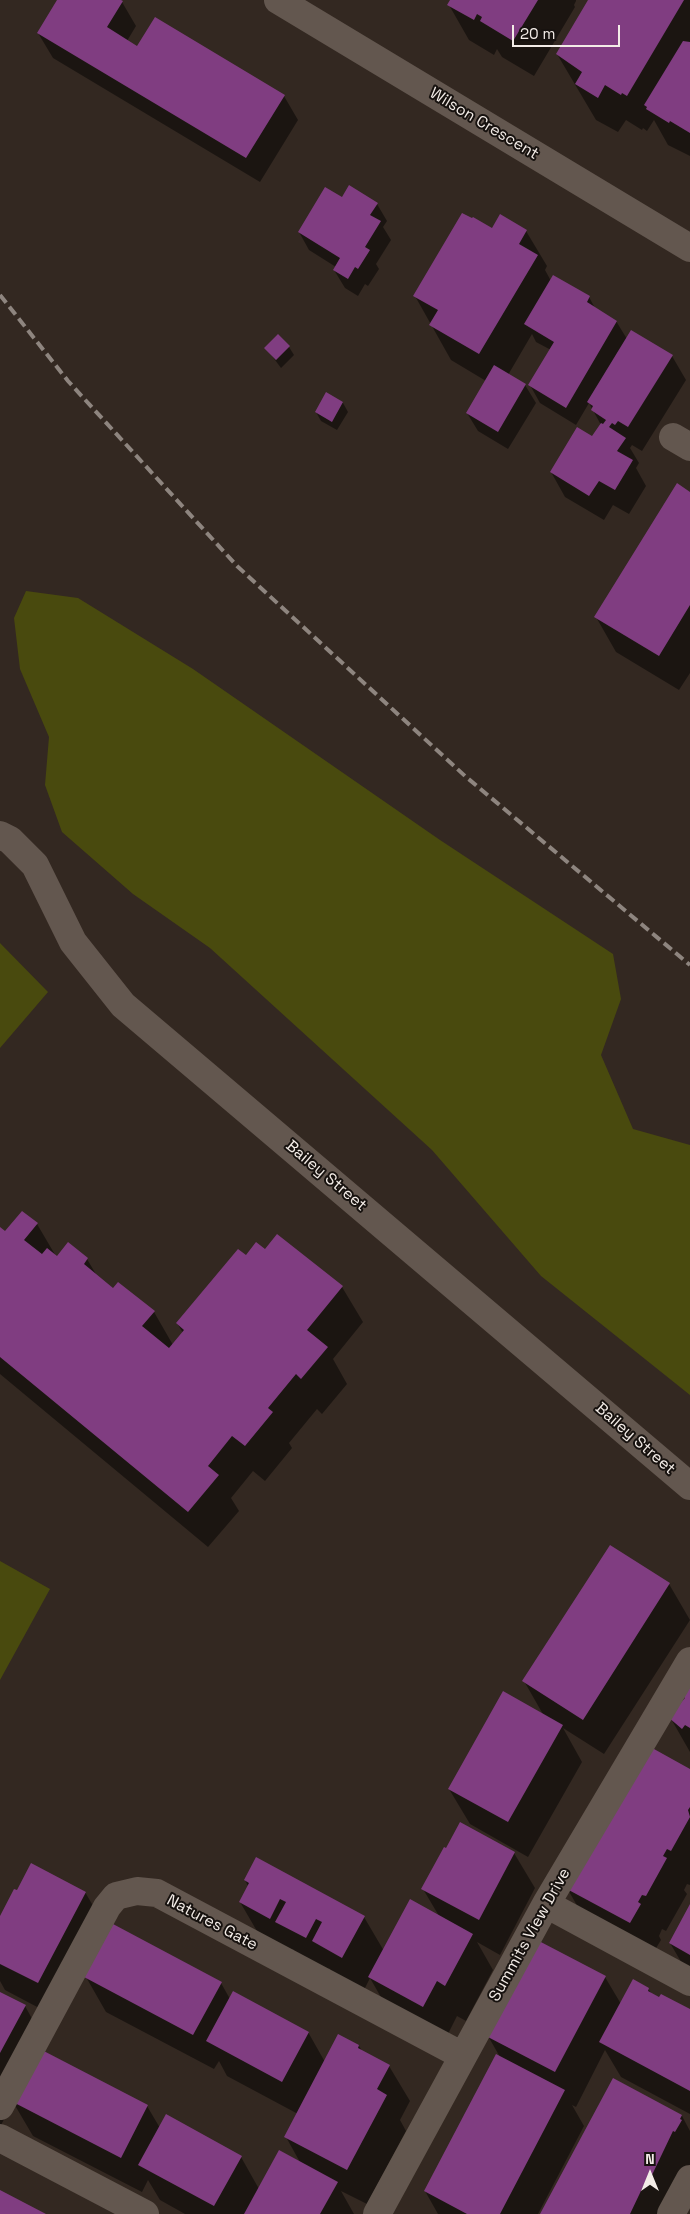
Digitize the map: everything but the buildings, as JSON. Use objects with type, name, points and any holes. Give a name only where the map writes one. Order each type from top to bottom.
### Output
[{"type":"street","name":"Wilson Crescent","points":[[278,0],[690,248]]},
{"type":"street","name":"Bailey Street","points":[[0,835],[10,840],[35,865],[73,942],[123,1005],[690,1486]]},
{"type":"street","name":"Summits View Drive","points":[[387,2211],[463,2056],[546,1904],[690,1661]]},
{"type":"street","name":"Natures Gate","points":[[0,2106],[107,1907],[116,1896],[137,1891],[157,1893],[463,2056]]},
{"type":"street","points":[[546,1904],[690,1982]]},
{"type":"street","points":[[0,2138],[145,2214]]},
{"type":"street","points":[[671,2214],[690,2179]]},
{"type":"shaded area","points":[[26,591],[78,598],[193,669],[440,840],[613,954],[621,999],[601,1055],[633,1129],[690,1145],[690,1395],[541,1276],[432,1150],[210,948],[133,894],[62,832],[45,785],[49,737],[20,669],[14,618]]},
{"type":"shaded area","points":[[0,943],[48,992],[0,1048]]},
{"type":"shaded area","points":[[0,1561],[50,1589],[0,1680]]},
{"type":"railway","points":[[0,295],[68,381],[237,566],[465,776],[690,965]]}]
